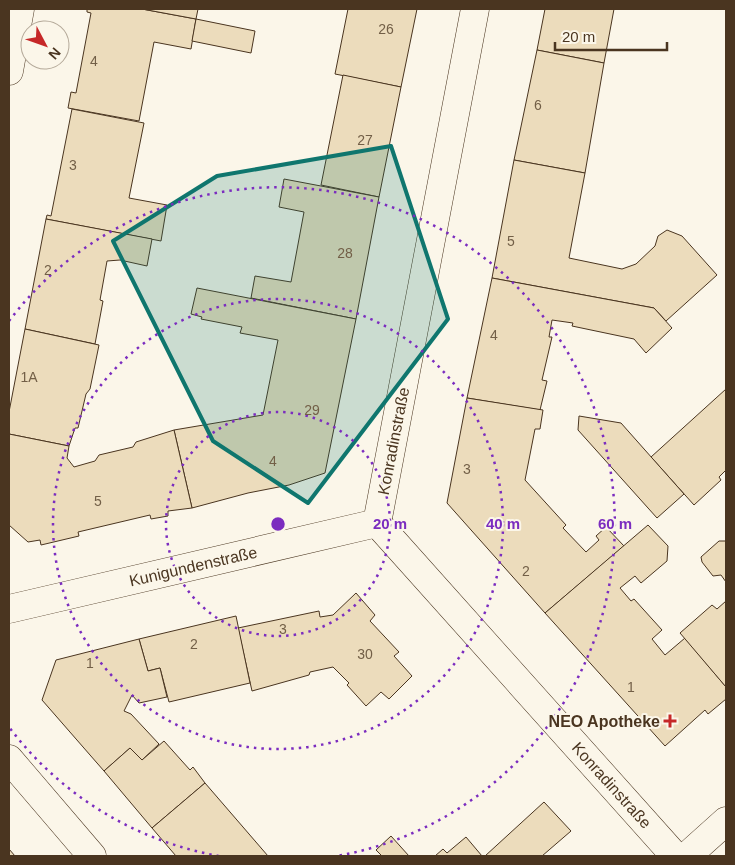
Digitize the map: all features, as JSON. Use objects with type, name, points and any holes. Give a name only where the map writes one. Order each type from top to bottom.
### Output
[{"type":"street","points":[[9,71],[20,9]]},
{"type":"street","name":"Konradinstraße","points":[[475,9],[377,522],[675,856]]},
{"type":"street","name":"Kunigundenstraße","points":[[9,609],[377,522]]},
{"type":"street","points":[[9,759],[92,856]]},
{"type":"street","points":[[686,856],[726,820]]},
{"type":"highlighted area","points":[[391,146],[448,319],[308,503],[213,441],[113,241],[217,176]]},
{"type":"building","points":[[87,9],[142,9],[196,19],[191,49],[154,42],[139,121],[68,108],[71,92],[76,93],[91,13],[87,12]]},
{"type":"building","points":[[142,9],[198,9],[196,19]]},
{"type":"building","points":[[348,9],[417,9],[401,87],[335,74]]},
{"type":"building","points":[[545,9],[614,9],[604,63],[537,50]]},
{"type":"building","points":[[196,19],[255,31],[251,53],[192,41]]},
{"type":"building","points":[[537,50],[604,63],[585,173],[514,160]]},
{"type":"building","points":[[343,75],[401,87],[379,197],[321,185]]},
{"type":"building","points":[[72,109],[144,123],[129,198],[167,205],[161,241],[46,219],[47,215],[51,216]]},
{"type":"building","points":[[514,160],[585,173],[569,258],[622,269],[636,264],[655,246],[658,236],[667,230],[682,236],[717,275],[666,321],[654,308],[492,278]]},
{"type":"building","points":[[284,179],[379,197],[356,319],[251,298],[255,276],[291,282],[304,212],[279,207]]},
{"type":"building","points":[[46,219],[152,239],[147,266],[120,260],[107,261],[100,300],[103,301],[95,344],[25,329]]},
{"type":"building","points":[[492,278],[654,308],[672,328],[646,353],[634,339],[572,326],[573,323],[552,320],[549,337],[552,337],[542,380],[547,381],[540,410],[467,398]]},
{"type":"building","points":[[197,288],[356,319],[325,473],[289,485],[248,493],[192,508],[174,430],[263,415],[278,340],[240,333],[242,327],[201,319],[202,317],[191,314]]},
{"type":"building","points":[[25,329],[99,345],[90,389],[86,394],[78,428],[75,428],[69,446],[9,434],[9,412]]},
{"type":"building","points":[[726,389],[726,470],[719,477],[721,480],[694,505],[651,457]]},
{"type":"building","points":[[467,398],[543,410],[540,429],[535,429],[525,480],[566,525],[563,528],[586,552],[599,540],[596,536],[606,527],[624,546],[545,613],[447,503]]},
{"type":"building","points":[[579,416],[621,423],[684,494],[657,518],[578,430]]},
{"type":"building","points":[[174,430],[192,508],[168,511],[168,516],[151,519],[150,515],[78,532],[79,536],[41,545],[40,540],[28,542],[9,525],[9,434],[69,446],[67,458],[74,467],[95,461],[99,455],[133,447],[136,442]]},
{"type":"building","points":[[648,525],[668,546],[667,561],[641,583],[635,576],[620,588],[631,601],[634,599],[662,630],[652,639],[665,655],[685,638],[726,687],[726,699],[708,714],[705,710],[665,746],[545,613]]},
{"type":"building","points":[[719,541],[726,541],[726,582],[721,575],[713,576],[702,562],[701,557]]},
{"type":"building","points":[[356,593],[375,615],[370,621],[399,652],[394,656],[412,676],[389,699],[381,692],[366,706],[347,685],[349,683],[333,667],[310,672],[309,675],[252,691],[238,628],[319,611],[320,617],[333,615]]},
{"type":"building","points":[[726,601],[726,687],[680,633],[712,605],[717,609]]},
{"type":"building","points":[[236,616],[250,683],[169,702],[160,668],[148,671],[139,639]]},
{"type":"building","points":[[139,639],[148,671],[160,668],[167,697],[139,703],[132,695],[124,711],[131,714],[159,744],[142,760],[130,748],[104,771],[42,700],[56,660]]},
{"type":"building","points":[[164,741],[190,770],[193,767],[205,783],[152,828],[104,771],[130,748],[142,760]]},
{"type":"building","points":[[205,783],[268,856],[176,856],[152,828]]},
{"type":"building","points":[[544,802],[571,831],[542,856],[485,856]]},
{"type":"building","points":[[391,836],[409,856],[382,856],[376,850]]},
{"type":"building","points":[[466,837],[482,856],[435,856],[443,849],[447,853]]},
{"type":"building","points":[[9,849],[15,856],[9,856]]},
{"type":"place","name":"NEO Apotheke","points":[[670,721]]}]
